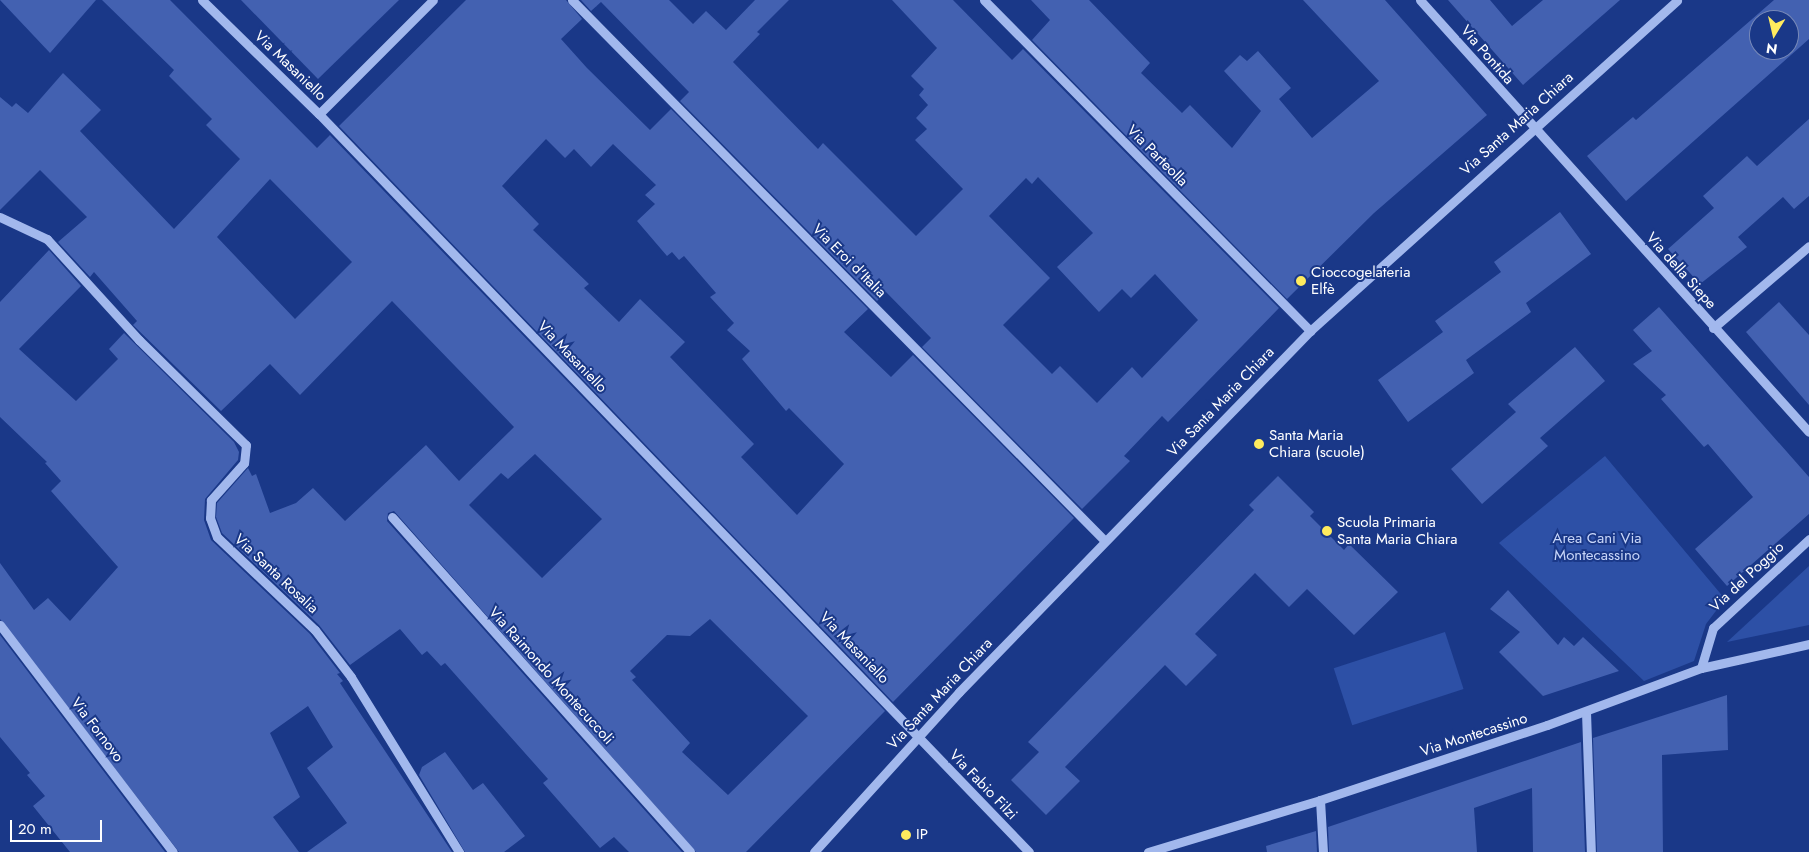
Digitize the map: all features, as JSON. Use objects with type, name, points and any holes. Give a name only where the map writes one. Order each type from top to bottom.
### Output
[{"type":"street","name":"Via Masaniello","points":[[202,0],[319,114],[919,736]]},
{"type":"street","points":[[319,114],[433,0]]},
{"type":"street","name":"Via Eroi d'Italia","points":[[572,0],[1105,541]]},
{"type":"street","name":"Via Parteolla","points":[[984,0],[1310,331]]},
{"type":"street","name":"Via Pontida","points":[[1420,0],[1533,128]]},
{"type":"street","name":"Via Santa Maria Chiara","points":[[814,852],[919,736],[1105,541],[1310,331],[1677,0]]},
{"type":"street","name":"Via della Siepe","points":[[1533,128],[1809,432]]},
{"type":"street","name":"Via Santa Rosalia","points":[[0,217],[47,239],[139,340],[246,445],[244,463],[211,500],[210,518],[217,537],[315,630],[350,677],[460,852]]},
{"type":"street","points":[[1713,328],[1809,246]]},
{"type":"street","name":"Via Raimondo Montecuccoli","points":[[392,517],[690,852]]},
{"type":"street","name":"Via del Poggio","points":[[1701,668],[1713,628],[1809,539]]},
{"type":"street","name":"Via Fornovo","points":[[0,624],[173,852]]},
{"type":"street","name":"Via Montecassino","points":[[1148,852],[1320,800],[1586,712],[1701,668],[1809,644]]},
{"type":"street","points":[[1586,712],[1591,852]]},
{"type":"street","name":"Via Fabio Filzi","points":[[919,736],[1028,852]]},
{"type":"street","points":[[1320,800],[1323,852]]},
{"type":"green space","name":"Area Cani Via Montecassino","points":[[1605,456],[1725,599],[1706,624],[1694,661],[1644,681],[1499,543]]},
{"type":"green space","points":[[1809,566],[1809,625],[1727,642]]},
{"type":"green space","points":[[1445,632],[1464,689],[1352,725],[1334,668]]},
{"type":"building","points":[[0,0],[96,0],[50,53]]},
{"type":"building","points":[[102,0],[170,0],[317,148],[330,135],[885,711],[746,852],[696,852],[394,511],[388,513],[387,521],[682,852],[629,852],[614,837],[600,848],[543,783],[548,779],[445,663],[441,666],[427,651],[422,655],[400,629],[350,665],[319,625],[222,533],[216,517],[217,503],[248,468],[252,476],[256,474],[270,513],[296,503],[313,488],[345,521],[426,445],[459,481],[514,427],[392,301],[300,395],[270,364],[221,411],[133,325],[137,321],[94,272],[90,277],[58,242],[87,217],[40,170],[0,210],[0,97],[12,107],[16,103],[28,113],[63,73],[101,110],[80,131],[174,229],[240,159],[206,125],[212,119],[169,76],[174,70]],"holes":[[[270,179],[352,262],[295,319],[217,237]],[[535,454],[602,519],[542,578],[469,505],[501,473],[508,479]],[[710,619],[808,716],[728,795],[682,752],[690,743],[632,680],[636,677],[630,671],[667,635],[690,636]]]},
{"type":"building","points":[[241,0],[399,0],[318,79]]},
{"type":"building","points":[[466,0],[566,0],[582,19],[561,39],[587,68],[650,130],[671,109],[868,309],[844,332],[891,377],[913,355],[1074,518],[893,702],[339,126]],"holes":[[[546,139],[565,158],[574,149],[591,167],[613,144],[656,185],[645,195],[655,204],[637,221],[667,256],[672,252],[679,260],[684,256],[716,293],[710,297],[734,323],[727,330],[750,351],[742,359],[786,411],[789,408],[844,464],[797,515],[741,457],[754,444],[670,357],[685,342],[640,299],[619,322],[584,288],[589,284],[533,230],[539,224],[502,186]]]},
{"type":"building","points":[[581,0],[669,0],[693,24],[706,11],[726,30],[755,0],[789,0],[757,32],[760,34],[733,62],[818,149],[823,143],[916,236],[963,189],[915,140],[927,129],[916,118],[928,105],[919,95],[924,89],[911,76],[937,48],[892,0],[953,0],[1012,60],[1023,49],[1279,308],[1168,422],[1162,416],[1124,456],[1130,461],[1082,509],[922,347],[931,338],[886,292],[877,301],[680,101],[689,92],[601,2],[591,11]],"holes":[[[1038,177],[1093,233],[1057,267],[1099,312],[1122,289],[1131,298],[1155,274],[1198,320],[1142,378],[1132,367],[1097,403],[1060,366],[1052,374],[1003,325],[1050,278],[989,216],[1026,178],[1032,184]]]},
{"type":"building","points":[[1031,0],[1089,0],[1150,63],[1141,73],[1182,113],[1190,105],[1232,148],[1261,111],[1224,71],[1240,55],[1247,61],[1258,51],[1291,88],[1279,99],[1312,138],[1379,81],[1303,0],[1385,0],[1487,115],[1374,213],[1287,299],[1032,40],[1050,20]]},
{"type":"building","points":[[1448,0],[1490,0],[1512,26],[1543,0],[1620,0],[1523,85]]},
{"type":"building","points":[[1774,0],[1809,0],[1809,39],[1799,48],[1799,10],[1762,10]]},
{"type":"building","points":[[1749,22],[1749,60],[1785,60],[1626,201],[1587,156],[1633,117],[1636,120]]},
{"type":"building","points":[[1809,119],[1809,196],[1794,209],[1783,197],[1738,237],[1747,247],[1700,284],[1668,249],[1714,208],[1703,196],[1747,156],[1757,166]]},
{"type":"building","points":[[1560,212],[1591,254],[1526,303],[1531,312],[1466,360],[1474,373],[1408,422],[1378,380],[1443,332],[1435,321],[1501,272],[1494,262]]},
{"type":"building","points":[[49,250],[81,286],[19,349],[76,401],[118,359],[109,349],[124,333],[234,442],[239,452],[238,460],[205,499],[204,520],[211,540],[310,634],[340,673],[337,674],[343,681],[340,683],[452,852],[307,852],[347,823],[307,768],[333,747],[308,706],[270,733],[300,797],[273,817],[299,852],[179,852],[0,619],[0,563],[34,610],[48,598],[70,621],[118,567],[51,491],[61,481],[45,463],[47,462],[0,417],[0,302]]},
{"type":"building","points":[[1779,302],[1809,335],[1809,405],[1746,332]]},
{"type":"building","points":[[1659,307],[1809,477],[1809,514],[1727,586],[1695,549],[1753,497],[1708,444],[1704,447],[1661,399],[1666,395],[1633,364],[1652,351],[1633,330]]},
{"type":"building","points":[[1575,347],[1605,381],[1540,438],[1548,446],[1482,504],[1451,469],[1516,412],[1508,404]]},
{"type":"building","points":[[1278,476],[1314,512],[1310,516],[1344,550],[1349,544],[1398,592],[1354,635],[1307,589],[1289,607],[1255,573],[1195,634],[1217,655],[1186,686],[1165,665],[1065,767],[1080,781],[1046,815],[1011,780],[1039,752],[1028,742],[1254,510],[1249,505]]},
{"type":"building","points":[[1508,590],[1558,645],[1564,637],[1574,646],[1583,637],[1619,671],[1543,696],[1499,652],[1520,632],[1490,609]]},
{"type":"building","points":[[0,635],[165,852],[70,852],[33,806],[45,796],[27,775],[30,773],[0,737]]},
{"type":"building","points":[[1727,695],[1728,750],[1662,755],[1663,852],[1597,852],[1593,738]]},
{"type":"building","points":[[1581,742],[1585,852],[1533,852],[1532,788],[1474,808],[1477,852],[1329,852],[1328,827]]},
{"type":"building","points":[[445,752],[473,790],[483,783],[525,836],[504,852],[465,852],[419,775],[422,767]]},
{"type":"building","points":[[1316,831],[1317,852],[1267,852],[1266,846]]},
{"type":"place","name":"Cioccogelateria Elfè","points":[[1301,281]]},
{"type":"place","name":"Santa Maria Chiara (scuole)","points":[[1259,444]]},
{"type":"place","name":"Scuola Primaria Santa Maria Chiara","points":[[1327,531]]},
{"type":"place","name":"IP","points":[[906,835]]}]
